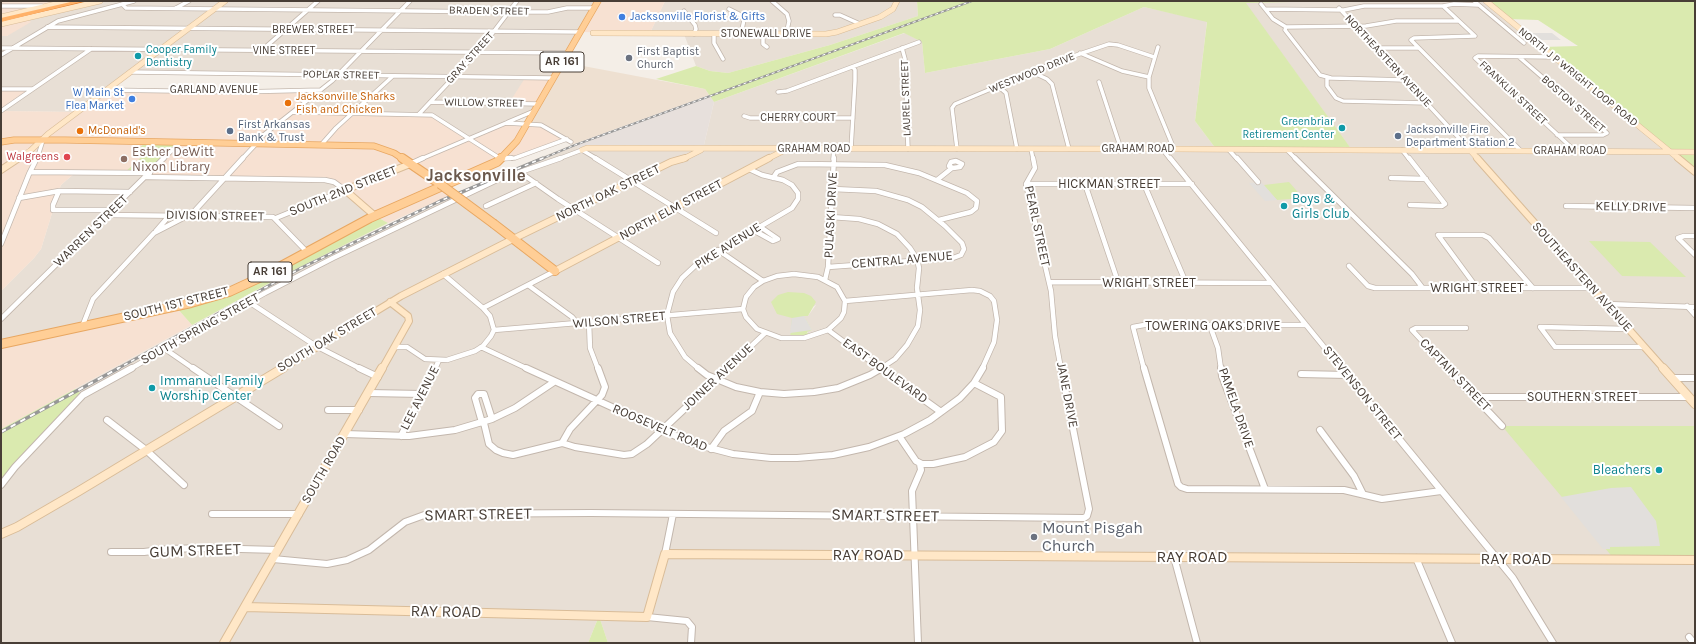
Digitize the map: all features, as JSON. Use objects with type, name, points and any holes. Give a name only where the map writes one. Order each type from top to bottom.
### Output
[{"type":"highway","points":[[1,19],[74,1]]},
{"type":"highway","points":[[1,19],[82,1]]},
{"type":"highway","points":[[1,24],[21,20]]},
{"type":"main road","name":"AR 161","points":[[501,159],[517,141],[552,78],[598,1]]},
{"type":"main road","points":[[1,138],[14,140],[380,147],[394,153],[440,184],[555,271]]},
{"type":"main road","points":[[1,142],[14,140]]},
{"type":"main road","name":"SOUTH 1ST STREET","points":[[1,344],[214,297],[250,282],[375,216],[492,165],[501,159]]},
{"type":"street","points":[[1,19],[68,1]]},
{"type":"street","points":[[21,20],[100,1]]},
{"type":"street","points":[[1,55],[62,19],[134,1]]},
{"type":"street","points":[[176,8],[189,1]]},
{"type":"street","points":[[1,170],[30,151],[48,134],[225,1]]},
{"type":"street","points":[[261,51],[318,1]]},
{"type":"street","points":[[154,233],[189,216],[254,144],[321,90],[410,1]]},
{"type":"street","name":"GRAY STREET","points":[[420,114],[476,53],[517,1]]},
{"type":"street","points":[[772,1],[787,14],[789,21],[786,35]]},
{"type":"street","name":"STONEWALL DRIVE","points":[[579,32],[786,35],[826,34],[860,24],[887,13],[894,8],[897,1]]},
{"type":"street","points":[[1474,1],[1524,43]]},
{"type":"street","name":"NORTH J P WRIGHT LOOP ROAD","points":[[1486,1],[1695,172]]},
{"type":"street","name":"BRADEN STREET","points":[[122,4],[126,8],[508,12],[548,12],[567,8],[594,8]]},
{"type":"street","points":[[1261,4],[1273,20],[1286,27],[1356,26],[1396,21],[1459,22]]},
{"type":"street","points":[[1265,9],[1353,9],[1364,6],[1443,6],[1454,4],[1478,5]]},
{"type":"street","points":[[1,6],[47,6]]},
{"type":"street","points":[[1443,6],[1475,36],[1411,39],[1521,151]]},
{"type":"street","points":[[729,9],[739,14],[744,20],[740,34]]},
{"type":"street","name":"NORTHEASTERN AVENUE","points":[[1339,9],[1470,150]]},
{"type":"street","points":[[684,11],[695,25],[696,30],[694,34]]},
{"type":"street","points":[[835,15],[840,15],[860,24]]},
{"type":"street","name":"BREWER STREET","points":[[47,27],[579,32]]},
{"type":"street","points":[[1286,27],[1285,30],[1316,71],[1327,77],[1405,80]]},
{"type":"street","points":[[714,34],[714,43],[723,59]]},
{"type":"street","points":[[763,34],[763,44],[767,47]]},
{"type":"street","points":[[778,92],[787,91],[919,42]]},
{"type":"street","name":"WESTWOOD DRIVE","points":[[957,149],[953,106],[1080,53],[1113,44],[1154,57]]},
{"type":"street","points":[[1158,47],[1149,77],[1149,88],[1174,149]]},
{"type":"street","name":"VINE STREET","points":[[1,48],[567,53]]},
{"type":"street","name":"LAUREL STREET","points":[[902,48],[905,59],[908,149]]},
{"type":"street","points":[[1375,48],[1419,48]]},
{"type":"street","points":[[1,111],[91,49]]},
{"type":"street","points":[[1080,53],[1122,71],[1149,77]]},
{"type":"street","name":"FRANKLIN STREET","points":[[1554,57],[1478,56],[1475,58],[1574,150]]},
{"type":"street","name":"BOSTON STREET","points":[[1519,57],[1607,133],[1603,135],[1558,135]]},
{"type":"street","points":[[851,149],[855,81],[855,70],[853,67]]},
{"type":"street","name":"POPLAR STREET","points":[[130,72],[552,78]]},
{"type":"street","points":[[1032,72],[1047,79],[1052,84],[1069,149]]},
{"type":"street","points":[[321,145],[336,128],[393,76]]},
{"type":"street","points":[[1327,77],[1327,86],[1336,98],[1343,101],[1426,103]]},
{"type":"street","points":[[1099,82],[1121,149]]},
{"type":"street","points":[[998,86],[1006,93],[1017,149]]},
{"type":"street","points":[[1,89],[32,89]]},
{"type":"street","name":"GARLAND AVENUE","points":[[106,90],[238,92],[321,90]]},
{"type":"street","name":"WILLOW STREET","points":[[430,102],[538,104]]},
{"type":"street","points":[[410,164],[534,111]]},
{"type":"street","points":[[293,112],[420,114],[437,117],[501,159],[515,158],[569,141],[541,125],[526,123],[502,124]]},
{"type":"street","name":"CHERRY COURT","points":[[744,116],[750,118],[853,118]]},
{"type":"street","points":[[1,244],[30,172],[38,157],[43,140]]},
{"type":"street","name":"WARREN STREET","points":[[1,319],[180,143]]},
{"type":"street","name":"GRAHAM ROAD","points":[[582,150],[587,148],[703,148],[1574,150],[1695,152]]},
{"type":"street","points":[[671,162],[684,155],[686,152],[684,148]]},
{"type":"street","name":"NORTH OAK STREET","points":[[513,239],[671,162],[684,159],[703,148]]},
{"type":"street","name":"NORTH ELM STREET","points":[[555,271],[787,149]]},
{"type":"street","name":"PULASKI DRIVE","points":[[826,280],[832,217],[834,149]]},
{"type":"street","name":"PEARL STREET","points":[[1031,149],[1035,168],[1026,184],[1049,282]]},
{"type":"street","name":"STEVENSON STREET","points":[[1162,149],[1513,578],[1553,643]]},
{"type":"street","points":[[582,150],[716,232]]},
{"type":"street","name":"SOUTH SPRING STREET","points":[[1,485],[15,467],[83,395],[248,302],[333,258],[497,180],[582,150]]},
{"type":"street","points":[[1229,150],[1258,182]]},
{"type":"street","points":[[1287,150],[1412,274],[1422,287]]},
{"type":"street","points":[[1402,150],[1445,204],[1442,206],[1410,205]]},
{"type":"street","name":"SOUTHEASTERN AVENUE","points":[[1470,150],[1695,404]]},
{"type":"street","name":"SOUTH 2ND STREET","points":[[276,218],[410,164]]},
{"type":"street","points":[[772,178],[777,172],[798,164],[890,166],[919,173],[937,180],[971,195],[977,204],[976,208],[971,212],[939,220]]},
{"type":"street","points":[[937,180],[952,168]]},
{"type":"street","name":"PIKE AVENUE","points":[[749,169],[772,178],[783,180],[792,185],[798,193],[798,199],[792,208],[698,263],[680,281],[670,299],[668,316],[670,333],[679,349],[699,370],[736,387],[760,392],[799,394],[824,391],[853,383],[882,369],[903,351],[913,337],[919,319],[919,268],[917,260],[903,239],[886,227],[859,219],[832,217]]},
{"type":"street","points":[[30,172],[150,173]]},
{"type":"street","points":[[521,172],[574,210],[658,263]]},
{"type":"street","points":[[146,177],[328,180],[334,182],[375,216]]},
{"type":"street","points":[[1391,178],[1426,179]]},
{"type":"street","points":[[486,206],[536,183]]},
{"type":"street","name":"HICKMAN STREET","points":[[1026,184],[1192,184]]},
{"type":"street","points":[[1085,184],[1118,282]]},
{"type":"street","points":[[1144,184],[1186,283]]},
{"type":"street","name":"CENTRAL AVENUE","points":[[828,266],[953,258],[963,252],[964,246],[939,220],[916,204],[894,195],[870,190],[833,189]]},
{"type":"street","points":[[19,198],[59,191],[130,192]]},
{"type":"street","points":[[59,191],[53,205],[53,210],[112,210]]},
{"type":"street","name":"KELLY DRIVE","points":[[1566,206],[1695,208]]},
{"type":"street","name":"DIVISION STREET","points":[[108,215],[276,218],[307,252]]},
{"type":"street","points":[[82,327],[93,299],[169,216]]},
{"type":"street","points":[[753,230],[773,241],[778,239],[759,226]]},
{"type":"street","points":[[1477,288],[1438,235],[1483,235],[1489,238],[1533,288]]},
{"type":"street","points":[[1695,236],[1684,236],[1678,238],[1695,255]]},
{"type":"street","name":"SOUTH OAK STREET","points":[[1,534],[31,519],[390,302],[513,239]]},
{"type":"street","points":[[718,250],[763,281]]},
{"type":"street","name":"WRIGHT STREET","points":[[1349,266],[1368,286],[1375,288],[1591,288]]},
{"type":"street","points":[[483,308],[555,271]]},
{"type":"street","points":[[396,347],[407,347],[423,358],[439,360],[453,359],[481,347],[487,342],[494,330],[492,319],[483,308],[443,274]]},
{"type":"street","points":[[794,274],[811,275],[826,280],[837,287],[845,301],[841,318],[828,330],[814,336],[781,338],[765,334],[757,330],[748,321],[743,309],[746,298],[749,292],[763,281],[777,276],[794,274]]},
{"type":"street","name":"WRIGHT STREET","points":[[1049,282],[1272,283]]},
{"type":"street","name":"JANE DRIVE","points":[[1049,282],[1052,291],[1055,336],[1089,507]]},
{"type":"street","points":[[528,285],[577,323]]},
{"type":"street","name":"ROOSEVELT ROAD","points":[[481,347],[554,382],[691,443],[711,449],[758,457],[815,457],[851,451],[899,436],[918,427],[960,398],[974,382],[984,366],[994,342],[997,320],[993,299],[983,292],[975,290],[845,301]]},
{"type":"street","points":[[248,302],[316,346],[378,377]]},
{"type":"street","name":"SOUTH ROAD","points":[[224,643],[396,347],[410,319],[390,302]]},
{"type":"street","points":[[1606,304],[1695,307]]},
{"type":"street","points":[[1687,306],[1695,315]]},
{"type":"street","name":"WILSON STREET","points":[[494,330],[743,309]]},
{"type":"street","points":[[562,443],[570,429],[597,401],[605,387],[590,348],[589,322]]},
{"type":"street","name":"TOWERING OAKS DRIVE","points":[[1265,489],[1183,489],[1178,484],[1133,329],[1135,326],[1144,325],[1306,325]]},
{"type":"street","name":"PAMELA DRIVE","points":[[1210,326],[1218,348],[1222,376],[1265,489]]},
{"type":"street","points":[[1628,329],[1540,327],[1555,347],[1644,347]]},
{"type":"street","name":"CAPTAIN STREET","points":[[1466,328],[1419,328],[1412,330],[1502,426]]},
{"type":"street","name":"EAST BOULEVARD","points":[[828,330],[941,412]]},
{"type":"street","name":"JOINER AVENUE","points":[[483,422],[491,447],[508,454],[522,453],[562,443],[575,447],[627,455],[638,452],[765,334]]},
{"type":"street","points":[[165,348],[236,395],[279,426]]},
{"type":"street","name":"LEE AVENUE","points":[[401,436],[439,360]]},
{"type":"street","points":[[1301,374],[1347,375]]},
{"type":"street","points":[[1672,378],[1695,378]]},
{"type":"street","points":[[345,434],[401,436],[436,433],[483,422],[515,408],[554,382]]},
{"type":"street","points":[[899,436],[916,461],[920,464],[933,464],[965,456],[989,446],[999,436],[1002,424],[1002,400],[1001,397],[974,382]]},
{"type":"street","points":[[711,449],[724,431],[742,420],[752,411],[760,392]]},
{"type":"street","points":[[369,393],[422,394]]},
{"type":"street","points":[[483,422],[475,398],[478,394],[484,394],[492,419]]},
{"type":"street","name":"SOUTHERN STREET","points":[[1476,397],[1689,397]]},
{"type":"street","points":[[328,410],[359,410]]},
{"type":"street","points":[[107,420],[146,450],[184,485]]},
{"type":"street","points":[[1320,430],[1354,476],[1363,494]]},
{"type":"street","points":[[918,643],[912,491],[921,470],[920,464]]},
{"type":"street","points":[[1265,489],[1344,490],[1382,499],[1441,491]]},
{"type":"street","name":"SMART STREET","points":[[273,559],[327,564],[347,560],[369,550],[405,522],[426,514],[913,516],[1079,520],[1087,516],[1089,507]]},
{"type":"street","points":[[212,514],[299,514]]},
{"type":"street","points":[[673,514],[665,554],[647,617],[687,621],[692,627],[691,643]]},
{"type":"street","name":"GUM STREET","points":[[111,552],[144,552],[204,548],[278,550]]},
{"type":"street","name":"RAY ROAD","points":[[665,554],[1695,560]]},
{"type":"street","points":[[1174,557],[1197,643]]},
{"type":"street","points":[[1416,558],[1452,643]]},
{"type":"street","name":"RAY ROAD","points":[[245,607],[647,617]]},
{"type":"street","points":[[1689,637],[1694,643]]},
{"type":"shaded area","points":[[1,1],[68,1],[1,17]]},
{"type":"shaded area","points":[[100,1],[598,1],[534,111],[469,138],[293,112],[337,76],[130,72],[78,112],[1,111],[1,36],[7,36],[27,18]]},
{"type":"shaded area","points":[[598,1],[665,1],[650,33],[579,32]]},
{"type":"shaded area","points":[[665,1],[917,1],[918,16],[830,45],[728,73],[710,71],[696,66],[684,34],[650,33]]},
{"type":"shaded area","points":[[1301,1],[1486,1],[1671,152],[1695,152],[1695,426],[1503,426],[1695,560],[1695,643],[608,643],[599,616],[588,643],[1,643],[1,485],[83,395],[75,389],[322,255],[453,194],[459,198],[520,172],[514,168],[574,144],[582,150],[703,149],[714,102],[905,33],[922,42],[925,73],[1050,49],[1144,7],[1207,21],[1195,121],[1216,149],[1351,149],[1245,3]],"holes":[[[816,305],[808,316],[804,316],[812,330],[807,331],[810,336],[792,318]]]},
{"type":"shaded area","points":[[27,18],[31,22],[7,36],[1,36],[1,25]]},
{"type":"shaded area","points":[[1531,33],[1552,33],[1561,40],[1540,40]]},
{"type":"shaded area","points":[[562,62],[705,89],[709,95],[574,144],[548,128],[526,123]]},
{"type":"shaded area","points":[[525,78],[552,78],[538,104],[509,103]]},
{"type":"shaded area","points":[[1,89],[32,89],[2,111],[78,112],[106,90],[321,90],[294,112],[432,115],[469,138],[502,125],[536,124],[567,139],[515,158],[502,159],[443,186],[453,194],[388,223],[375,216],[334,182],[146,177],[150,173],[76,172],[61,185],[53,205],[53,210],[41,249],[1,291]]},
{"type":"shaded area","points":[[709,95],[714,102],[703,149],[582,150],[574,144]]},
{"type":"shaded area","points":[[76,172],[328,180],[375,216],[229,292],[1,344],[1,291],[41,249],[53,210],[53,205],[61,185]]},
{"type":"shaded area","points":[[1261,182],[1277,200],[1265,201],[1249,183]]},
{"type":"shaded area","points":[[176,307],[192,325],[1,429],[1,344]]},
{"type":"shaded area","points":[[804,316],[812,330],[790,333],[792,318]]},
{"type":"shaded area","points":[[1631,487],[1656,521],[1660,546],[1610,547],[1610,549],[1603,549],[1561,497],[1611,488]]},
{"type":"green space","points":[[917,1],[1335,1],[1246,3],[1352,150],[1216,149],[1195,121],[1207,22],[1144,7],[1050,49],[925,73],[922,42],[904,33],[714,102],[705,89],[656,79],[696,66],[710,71],[728,73],[830,45],[918,16]]},
{"type":"green space","points":[[1486,1],[1695,1],[1695,172],[1542,47],[1578,46],[1538,20],[1508,19]]},
{"type":"green space","points":[[146,142],[180,143],[151,172],[125,172],[145,154],[134,153]]},
{"type":"green space","points":[[1289,182],[1303,198],[1277,200],[1264,185]]},
{"type":"green space","points":[[375,216],[388,223],[288,273],[192,325],[176,307],[214,297]]},
{"type":"green space","points":[[1589,241],[1650,242],[1686,277],[1622,276]]},
{"type":"green space","points":[[788,292],[804,293],[811,296],[816,302],[808,316],[804,316],[812,330],[807,332],[810,336],[790,339],[792,318],[777,314],[771,302],[778,295]]},
{"type":"green space","points":[[75,389],[83,395],[1,485],[1,429]]},
{"type":"green space","points":[[1502,426],[1695,426],[1695,560],[1615,560]]},
{"type":"green space","points":[[599,616],[608,643],[588,643]]},
{"type":"railway","points":[[541,159],[575,145],[972,1]]},
{"type":"railway","points":[[117,369],[301,268],[440,201],[543,158]]},
{"type":"railway","points":[[1,432],[119,368]]},
{"type":"place","name":"Jacksonville Florist & Gifts","points":[[622,17]]},
{"type":"place","name":"Cooper Family Dentistry","points":[[138,56]]},
{"type":"place","name":"First Baptist Church","points":[[629,58]]},
{"type":"place","name":"W Main St Flea Market","points":[[132,99]]},
{"type":"place","name":"Jacksonville Sharks Fish and Chicken","points":[[288,103]]},
{"type":"place","name":"Greenbriar Retirement Center","points":[[1342,128]]},
{"type":"place","name":"McDonald's","points":[[80,131]]},
{"type":"place","name":"First Arkansas Bank & Trust","points":[[230,131]]},
{"type":"place","name":"Jacksonville Fire Department Station 2","points":[[1398,136]]},
{"type":"place","name":"Walgreens","points":[[67,157]]},
{"type":"place","name":"Esther DeWitt Nixon Library","points":[[124,159]]},
{"type":"place","name":"Boys & Girls Club","points":[[1284,206]]},
{"type":"place","name":"Immanuel Family Worship Center","points":[[152,388]]},
{"type":"place","name":"Bleachers","points":[[1659,470]]},
{"type":"place","name":"Mount Pisgah Church","points":[[1034,537]]},
{"type":"district","name":"Jacksonville","points":[[476,176]]}]
